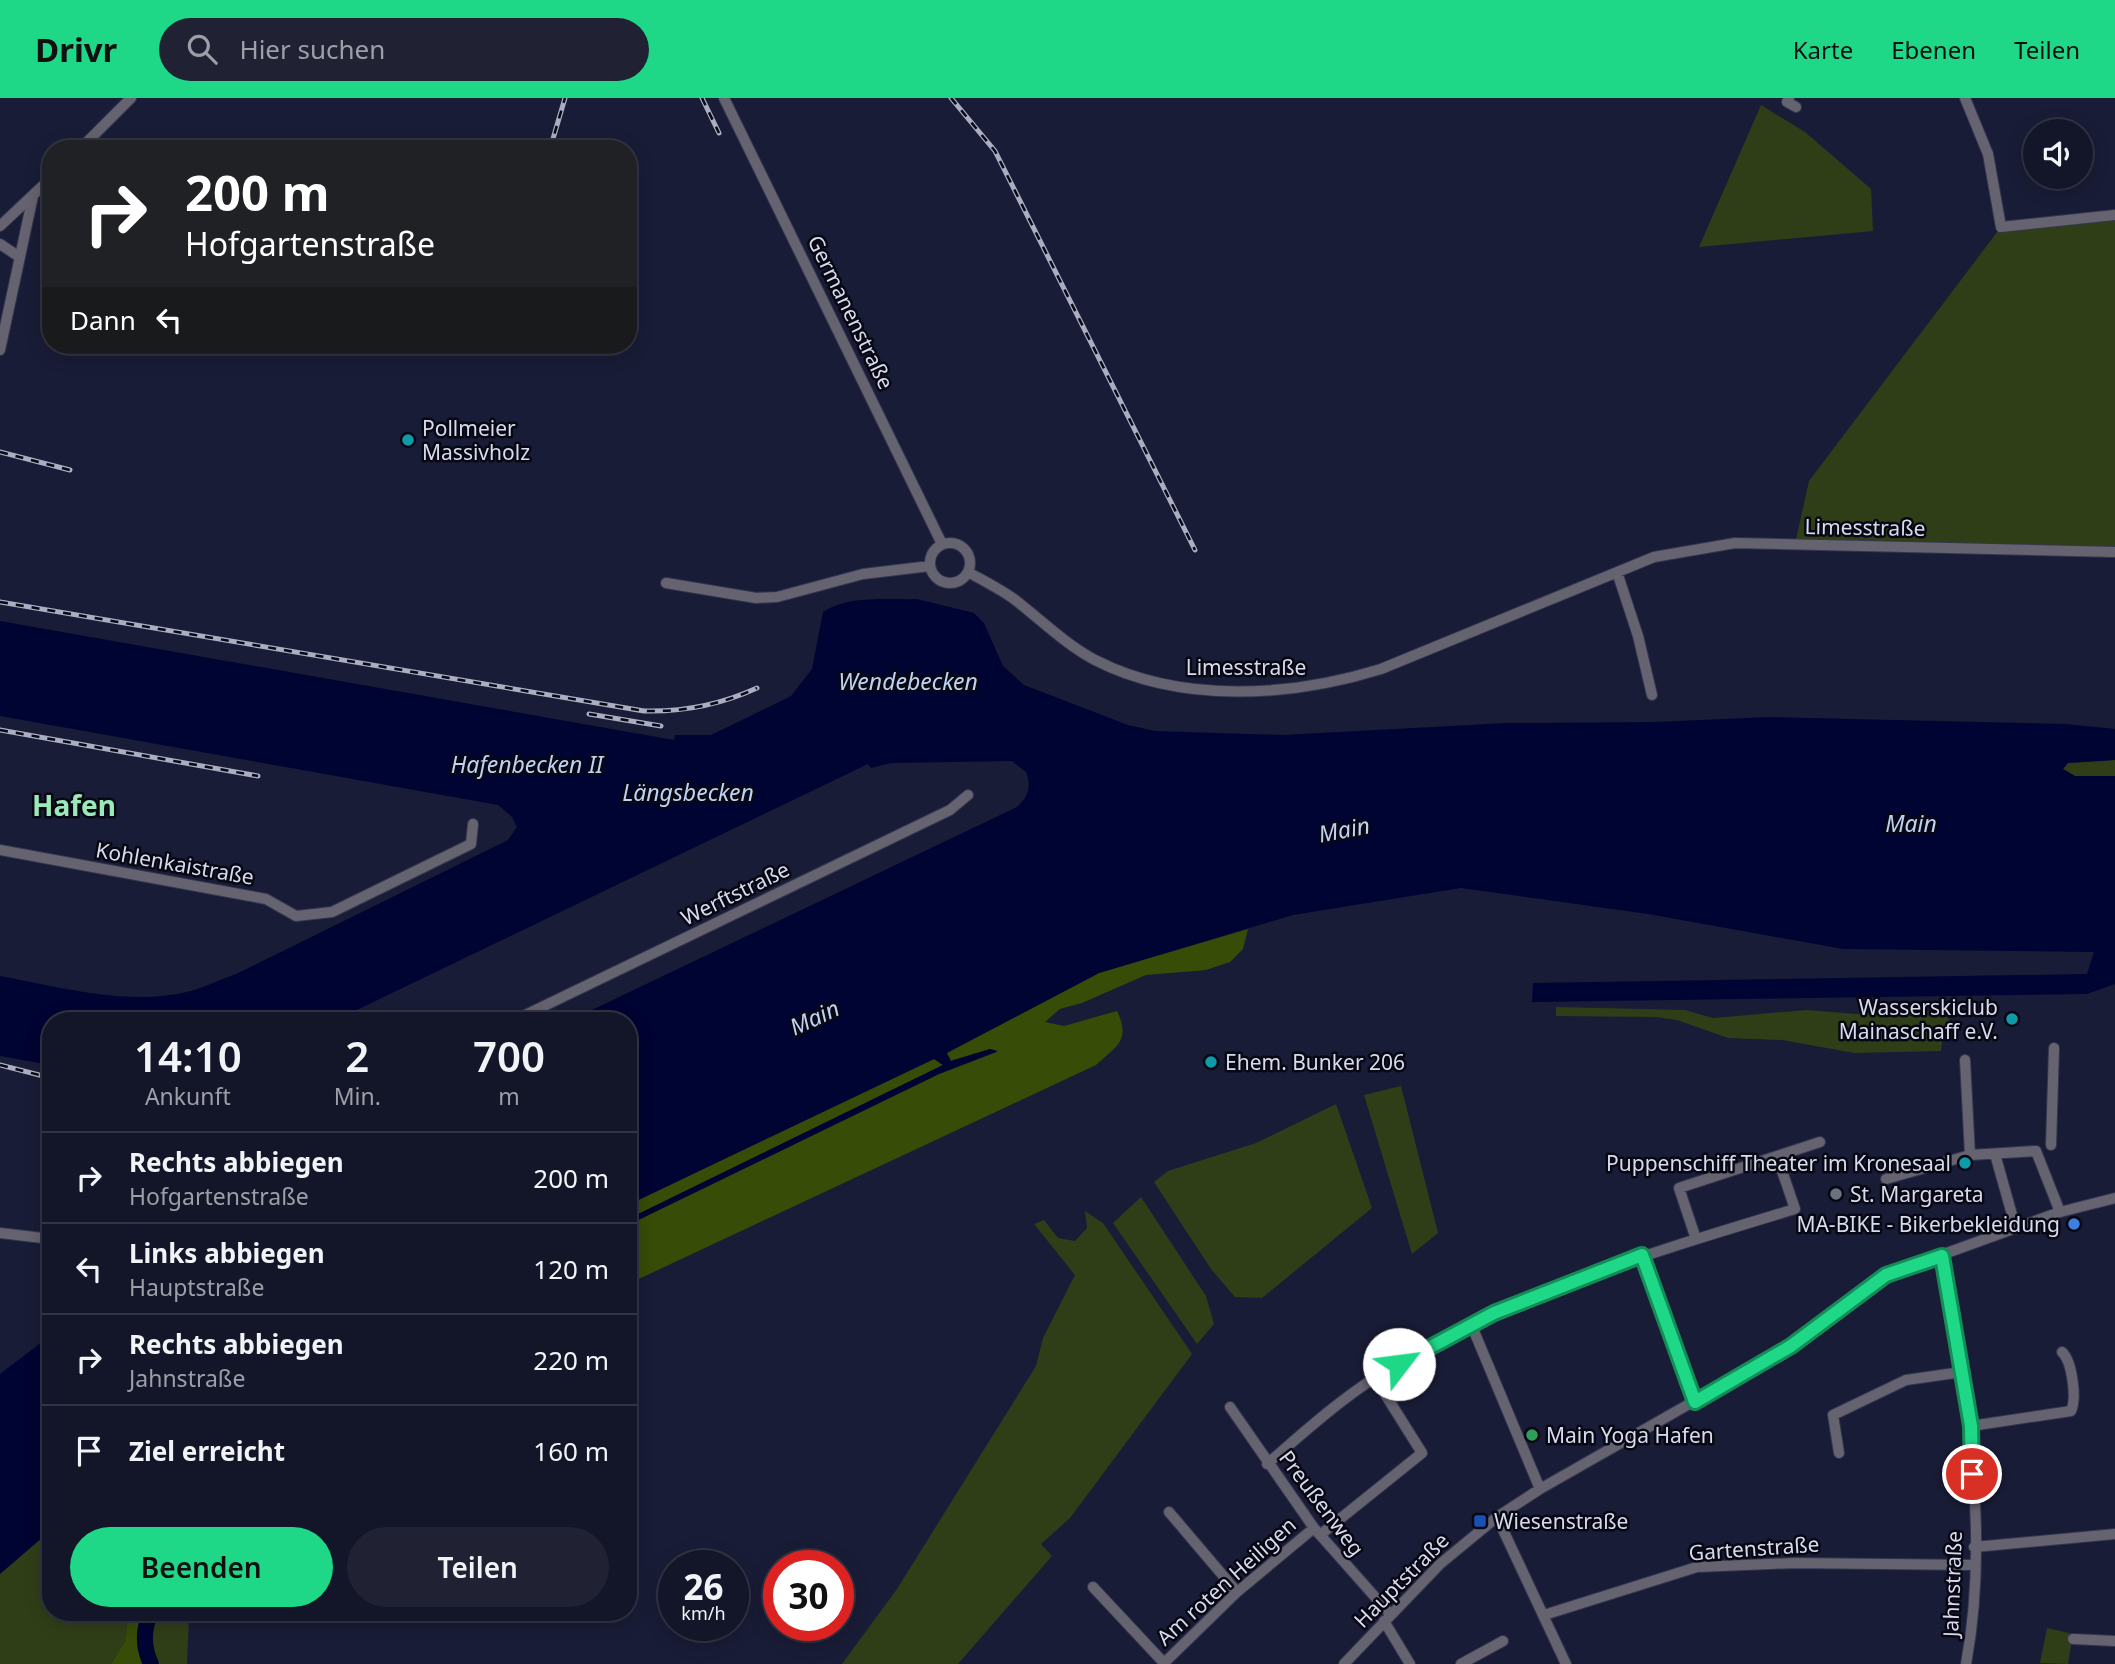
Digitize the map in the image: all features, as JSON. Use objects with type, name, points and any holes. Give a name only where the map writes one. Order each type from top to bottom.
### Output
[{"type":"street","points":[[89,140],[131,98]]},
{"type":"street","name":"Germanenstraße","points":[[724,98],[942,544]]},
{"type":"street","points":[[1965,98],[1988,154],[2001,227],[2115,215]]},
{"type":"street","points":[[0,226],[42,187]]},
{"type":"street","points":[[0,350],[33,196]]},
{"type":"street","points":[[0,244],[18,256]]},
{"type":"street","points":[[954,543],[965,549],[970,559],[968,572],[960,581],[947,583],[935,577],[930,566],[931,554],[942,544],[954,543]]},
{"type":"street","name":"Limesstraße","points":[[968,572],[1012,598],[1093,659],[1155,682],[1221,690],[1289,689],[1349,679],[1401,661],[1654,557],[1735,543],[2115,552]]},
{"type":"street","points":[[666,583],[755,598],[777,597],[863,574],[930,566]]},
{"type":"street","points":[[1617,572],[1638,636],[1652,695]]},
{"type":"street","name":"Werftstraße","points":[[531,1012],[950,810],[968,794]]},
{"type":"street","name":"Kohlenkaistraße","points":[[0,850],[266,899],[296,916],[332,912],[471,844],[473,824]]},
{"type":"street","points":[[2051,1145],[2054,1048]]},
{"type":"street","points":[[1965,1060],[1970,1155]]},
{"type":"street","points":[[1696,1239],[1679,1188],[1821,1142]]},
{"type":"street","points":[[1886,1179],[1970,1155],[2036,1151],[2060,1212]]},
{"type":"street","points":[[1995,1154],[2016,1229]]},
{"type":"street","points":[[1267,1464],[1375,1378],[1471,1324],[1539,1293],[1642,1255],[1795,1209],[1777,1156]]},
{"type":"street","name":"Hauptstraße","points":[[1344,1664],[1440,1564],[1497,1517],[1539,1489],[1791,1346],[1886,1275],[2060,1212],[2115,1198]]},
{"type":"street","points":[[0,1233],[42,1238]]},
{"type":"street","points":[[35,1238],[42,1234]]},
{"type":"street","points":[[1642,1255],[1695,1402]]},
{"type":"street","name":"Jahnstraße","points":[[1942,1256],[1971,1426],[1973,1627],[1966,1664]]},
{"type":"street","points":[[1471,1324],[1539,1489]]},
{"type":"street","points":[[1971,1426],[2071,1410],[2074,1402],[2068,1358],[2062,1352]]},
{"type":"street","points":[[1839,1453],[1833,1415],[1906,1380],[1962,1372]]},
{"type":"street","name":"Am roten Heiligen","points":[[1168,1662],[1237,1592],[1422,1453],[1375,1378]]},
{"type":"street","name":"Preußenweg","points":[[1230,1407],[1267,1464],[1317,1532],[1388,1618],[1410,1664]]},
{"type":"street","points":[[1169,1512],[1237,1592]]},
{"type":"street","points":[[1497,1517],[1566,1664]]},
{"type":"street","points":[[1974,1547],[2115,1534]]},
{"type":"street","name":"Gartenstraße","points":[[1544,1615],[1697,1567],[1819,1562],[1974,1565]]},
{"type":"street","points":[[1093,1587],[1168,1662]]},
{"type":"street","points":[[2073,1639],[2115,1641]]},
{"type":"street","points":[[1461,1664],[1503,1641]]},
{"type":"green space","points":[[1761,105],[1805,132],[1871,189],[1873,231],[1699,247]]},
{"type":"green space","points":[[2115,215],[2115,552],[1795,544],[1809,481],[2001,227]]},
{"type":"green space","points":[[2115,760],[2115,776],[2075,776],[2063,769],[2068,763]]},
{"type":"green space","points":[[1248,929],[1243,949],[1230,962],[1206,970],[1146,975],[1082,1003],[1060,1009],[1045,1022],[1064,1026],[1117,1011],[1123,1029],[1120,1042],[1096,1065],[637,1280],[637,1221],[939,1074],[997,1052],[990,1049],[950,1061],[946,1053],[1099,973]]},
{"type":"green space","points":[[1556,1007],[1685,1010],[1713,1018],[1807,1010],[1856,1014],[1919,1008],[1947,1017],[1951,1022],[1944,1028],[1941,1051],[1854,1053],[1783,1040],[1728,1038],[1677,1020],[1656,1017],[1556,1016]]},
{"type":"green space","points":[[934,1059],[943,1065],[637,1215],[637,1201]]},
{"type":"green space","points":[[1401,1086],[1438,1233],[1412,1254],[1364,1095]]},
{"type":"green space","points":[[1336,1104],[1372,1208],[1262,1298],[1235,1297],[1211,1269],[1154,1182],[1168,1171],[1256,1143]]},
{"type":"green space","points":[[1141,1197],[1206,1296],[1214,1324],[1197,1344],[1113,1223]]},
{"type":"green space","points":[[1085,1211],[1103,1223],[1192,1354],[1070,1518],[1041,1544],[1052,1556],[958,1664],[842,1664],[897,1589],[1036,1366],[1043,1338],[1075,1275],[1034,1224],[1044,1220],[1058,1238],[1075,1241],[1087,1228]]},
{"type":"green space","points":[[42,1538],[42,1621],[127,1621],[125,1641],[111,1664],[0,1664],[0,1574]]},
{"type":"green space","points":[[127,1621],[154,1621],[149,1636],[161,1664],[111,1664],[125,1641]]},
{"type":"green space","points":[[154,1621],[189,1621],[187,1664],[161,1664],[149,1636]]},
{"type":"green space","points":[[2047,1628],[2073,1634],[2068,1664],[2040,1663]]},
{"type":"water","points":[[917,599],[974,613],[984,623],[1003,666],[1024,685],[1128,725],[1155,731],[1283,735],[1506,723],[1653,722],[1771,717],[2066,724],[2115,729],[2115,760],[2068,763],[2063,769],[2075,776],[2115,776],[2115,984],[2087,994],[1532,1002],[1533,983],[2087,974],[2094,952],[1843,949],[1648,914],[1461,888],[1293,915],[1099,973],[947,1053],[951,1061],[990,1049],[998,1051],[939,1074],[637,1221],[637,1215],[943,1065],[934,1059],[637,1201],[637,1012],[588,1012],[1017,807],[1028,791],[1026,772],[1012,761],[891,763],[871,768],[868,764],[353,1012],[42,1012],[42,1063],[0,1056],[0,976],[119,996],[144,997],[191,991],[236,974],[508,840],[517,827],[512,817],[498,805],[0,716],[0,621],[674,740],[675,735],[711,735],[791,696],[812,669],[823,612],[844,603]]},
{"type":"water","points":[[42,1342],[42,1538],[0,1574],[0,1374]]},
{"type":"waterway","points":[[148,1621],[146,1651],[151,1664]]},
{"type":"railway","points":[[553,140],[565,98]]},
{"type":"railway","points":[[702,98],[719,133]]},
{"type":"railway","points":[[951,98],[995,151],[1195,550]]},
{"type":"railway","points":[[0,452],[70,470]]},
{"type":"railway","points":[[0,602],[644,711],[702,706],[757,688]]},
{"type":"railway","points":[[589,714],[661,726]]},
{"type":"railway","points":[[0,730],[258,776]]},
{"type":"railway","points":[[0,1065],[42,1076]]},
{"type":"place","name":"Pollmeier Massivholz","points":[[408,440]]},
{"type":"place","name":"Wasserskiclub Mainaschaff e.V.","points":[[2012,1019]]},
{"type":"place","name":"Ehem. Bunker 206","points":[[1211,1062]]},
{"type":"place","name":"Puppenschiff Theater im Kronesaal","points":[[1965,1163]]},
{"type":"place","name":"St. Margareta","points":[[1836,1194]]},
{"type":"place","name":"MA-BIKE - Bikerbekleidung","points":[[2074,1224]]},
{"type":"place","name":"Main Yoga Hafen","points":[[1532,1435]]},
{"type":"place","name":"Wiesenstraße","points":[[1480,1521]]},
{"type":"district","name":"Hafen","points":[[74,805]]},
{"type":"route","points":[[1399,1364],[1494,1313],[1539,1293],[1642,1255],[1695,1402],[1791,1346],[1886,1275],[1942,1256],[1971,1426],[1972,1474]]},
{"type":"water label","name":"Wendebecken","points":[[908,681]]},
{"type":"water label","name":"Hafenbecken II","points":[[527,764]]},
{"type":"water label","name":"Längsbecken","points":[[688,792]]},
{"type":"water label","name":"Main","points":[[1911,823]]},
{"type":"water label","name":"Main","points":[[1344,829]]},
{"type":"water label","name":"Main","points":[[814,1017]]}]
